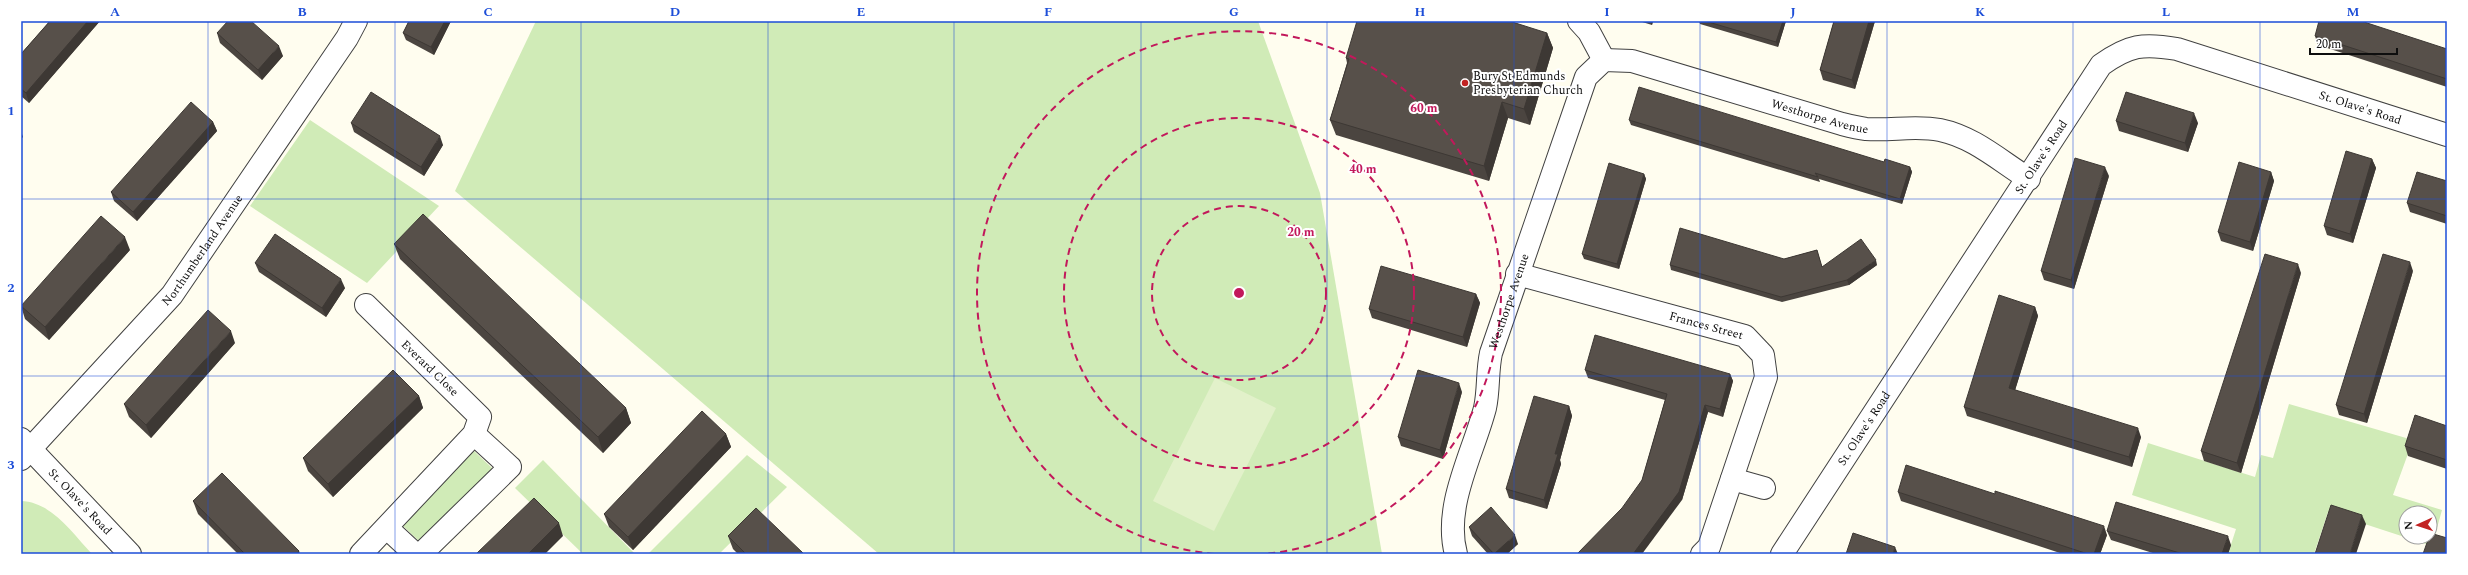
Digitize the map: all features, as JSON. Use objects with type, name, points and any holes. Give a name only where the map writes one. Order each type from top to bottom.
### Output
[{"type":"street","name":"Northumberland Avenue","points":[[24,449],[172,295],[347,38],[356,21]]},
{"type":"street","points":[[1579,21],[1589,32],[1604,60]]},
{"type":"street","name":"St. Olave's Road","points":[[1782,554],[2101,65],[2118,53],[2135,46],[2153,45],[2177,48],[2447,135]]},
{"type":"street","name":"Westhorpe Avenue","points":[[1456,554],[1453,542],[1455,505],[1485,406],[1487,372],[1491,353],[1586,77],[1604,60],[1632,61],[1842,124],[1867,129],[1902,127],[1939,130],[1960,136],[1976,143],[2028,179]]},
{"type":"street","name":"Frances Street","points":[[1517,274],[1745,336],[1763,355],[1766,378],[1709,547],[1702,554]]},
{"type":"street","name":"Everard Close","points":[[361,554],[474,434],[480,417],[366,306]]},
{"type":"street","points":[[422,554],[510,468],[474,434]]},
{"type":"street","name":"St. Olave's Road","points":[[24,449],[130,554]]},
{"type":"street","points":[[1732,479],[1764,488]]},
{"type":"street","points":[[387,528],[415,554]]},
{"type":"green space","points":[[536,21],[1258,21],[1320,193],[1382,554],[879,554],[455,191]]},
{"type":"green space","points":[[310,120],[439,206],[367,283],[250,206]]},
{"type":"green space","points":[[1215,378],[1276,408],[1214,531],[1153,501]]},
{"type":"green space","points":[[2289,404],[2413,440],[2393,495],[2426,505],[2398,505],[2398,535],[2328,512],[2314,554],[2228,554],[2236,529],[2132,495],[2148,443],[2255,477],[2261,455],[2273,458]]},
{"type":"green space","points":[[473,450],[493,469],[421,543],[401,524]]},
{"type":"green space","points":[[747,455],[787,487],[719,554],[648,554]]},
{"type":"green space","points":[[543,460],[635,554],[583,554],[515,488]]},
{"type":"green space","points":[[21,501],[32,503],[52,513],[69,528],[92,554],[21,554]]},
{"type":"green space","points":[[2438,509],[2442,510],[2438,524]]},
{"type":"building","points":[[50,21],[88,21],[26,93],[21,89],[21,54]]},
{"type":"building","points":[[228,21],[251,21],[279,46],[258,70],[217,33]]},
{"type":"building","points":[[409,21],[445,21],[431,47],[403,33]]},
{"type":"building","points":[[1357,21],[1509,21],[1547,33],[1524,109],[1502,102],[1484,166],[1330,120],[1349,59],[1346,58]]},
{"type":"building","points":[[1705,21],[1783,21],[1776,42]]},
{"type":"building","points":[[1834,21],[1869,21],[1852,80],[1820,70]]},
{"type":"building","points":[[2319,21],[2361,21],[2447,49],[2447,79],[2315,36]]},
{"type":"building","points":[[1639,87],[1884,162],[1885,159],[1910,167],[1900,199],[1815,173],[1818,177],[1629,120]]},
{"type":"building","points":[[371,92],[440,136],[421,167],[351,123]]},
{"type":"building","points":[[2126,92],[2194,113],[2185,143],[2116,121]]},
{"type":"building","points":[[191,102],[213,122],[133,212],[111,192]]},
{"type":"building","points":[[2346,151],[2372,159],[2350,234],[2324,226]]},
{"type":"building","points":[[2075,158],[2105,167],[2071,280],[2041,271]]},
{"type":"building","points":[[2239,162],[2271,172],[2250,242],[2218,232]]},
{"type":"building","points":[[1609,163],[1644,174],[1617,264],[1582,254]]},
{"type":"building","points":[[2417,172],[2447,181],[2447,216],[2407,203]]},
{"type":"building","points":[[423,214],[626,408],[598,437],[394,244]]},
{"type":"building","points":[[101,216],[125,237],[45,327],[21,306]]},
{"type":"building","points":[[1680,228],[1784,259],[1817,250],[1822,267],[1861,239],[1876,260],[1847,280],[1781,297],[1670,265]]},
{"type":"building","points":[[275,234],[341,279],[322,308],[255,263]]},
{"type":"building","points":[[2265,254],[2298,264],[2237,463],[2201,451]]},
{"type":"building","points":[[2383,254],[2410,262],[2364,414],[2336,405]]},
{"type":"building","points":[[1381,266],[1476,294],[1463,337],[1369,309]]},
{"type":"building","points":[[1999,295],[2035,307],[2009,388],[2138,428],[2129,457],[1964,407]]},
{"type":"building","points":[[208,310],[231,331],[146,425],[124,404]]},
{"type":"building","points":[[1595,335],[1730,374],[1720,409],[1705,405],[1679,492],[1633,554],[1577,554],[1622,508],[1642,480],[1667,394],[1585,370]]},
{"type":"building","points":[[393,370],[419,396],[328,484],[303,458]]},
{"type":"building","points":[[1418,370],[1459,383],[1440,450],[1398,437]]},
{"type":"building","points":[[1534,396],[1569,406],[1555,454],[1558,454],[1544,500],[1506,489]]},
{"type":"building","points":[[702,411],[726,434],[628,537],[604,514]]},
{"type":"building","points":[[2415,415],[2447,426],[2447,460],[2405,446]]},
{"type":"building","points":[[1906,465],[1995,494],[1995,491],[2104,526],[2094,554],[2088,554],[1898,492]]},
{"type":"building","points":[[222,473],[299,551],[297,554],[245,554],[193,501]]},
{"type":"building","points":[[534,498],[559,523],[528,554],[476,554]]},
{"type":"building","points":[[2116,502],[2228,536],[2222,554],[2183,554],[2107,531]]},
{"type":"building","points":[[2331,505],[2362,515],[2350,554],[2315,554]]},
{"type":"building","points":[[1491,507],[1515,535],[1494,554],[1469,527]]},
{"type":"building","points":[[756,508],[804,554],[746,554],[728,536]]},
{"type":"building","points":[[1853,533],[1895,547],[1893,554],[1846,554]]},
{"type":"building","points":[[2438,535],[2447,538],[2447,554],[2423,554],[2426,545],[2438,545]]},
{"type":"place","name":"Bury St Edmunds Presbyterian Church","points":[[1465,83]]}]
